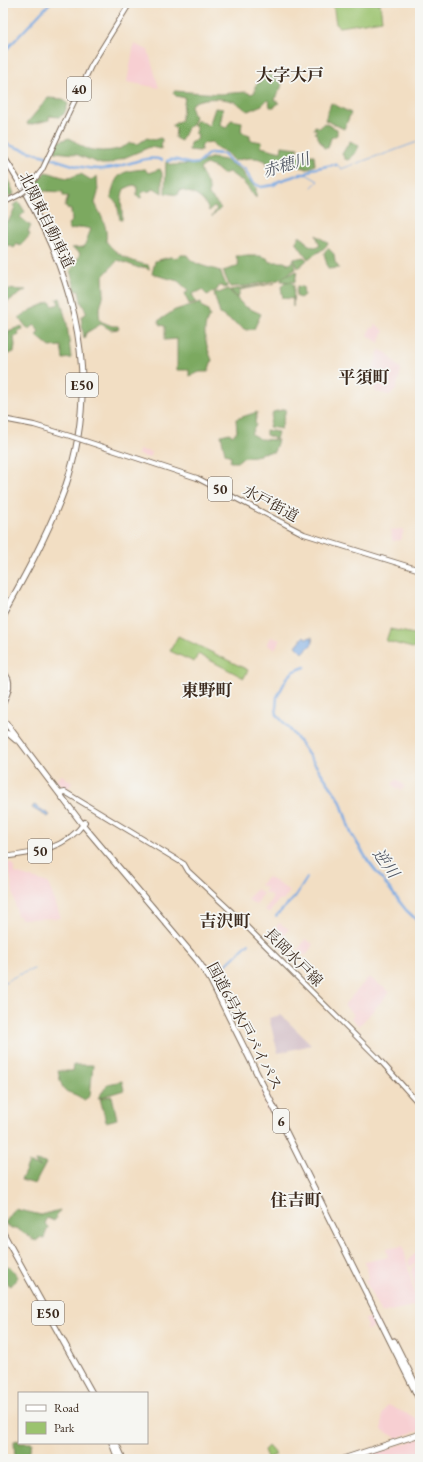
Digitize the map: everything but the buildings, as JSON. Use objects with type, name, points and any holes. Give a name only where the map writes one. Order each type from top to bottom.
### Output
[{"type":"highway","name":"北関東自動車道","points":[[3,156],[31,203],[61,266],[76,317],[82,374],[79,431],[65,486],[42,543],[3,615]]},
{"type":"highway","name":"北関東自動車道","points":[[3,161],[38,222],[63,280],[76,332],[80,385],[76,430],[63,485],[39,542],[3,610]]},
{"type":"highway","points":[[3,673],[7,683],[3,699]]},
{"type":"highway","points":[[3,673],[7,676],[9,683],[3,703]]},
{"type":"highway","name":"国道6号水戸バイパス","points":[[3,716],[84,824],[198,961],[214,986],[420,1401]]},
{"type":"highway","name":"国道6号水戸バイパス","points":[[3,719],[60,792],[68,797],[84,824],[200,961],[216,985],[420,1393]]},
{"type":"highway","points":[[3,732],[13,737],[33,758]]},
{"type":"highway","name":"E50","points":[[3,1234],[89,1392]]},
{"type":"highway","name":"E50","points":[[3,1239],[89,1392]]},
{"type":"highway","points":[[343,1459],[420,1435]]},
{"type":"highway","points":[[351,1459],[420,1435]]},
{"type":"highway","points":[[113,1444],[115,1459]]},
{"type":"highway","points":[[114,1444],[121,1459]]},
{"type":"main road","name":"40","points":[[3,203],[27,190],[42,170],[90,66],[130,3]]},
{"type":"main road","name":"水戸街道","points":[[3,419],[64,433],[197,478],[304,534],[420,570]]},
{"type":"main road","name":"長岡水戸線","points":[[68,797],[184,864],[186,869],[241,920],[377,1057],[420,1105]]},
{"type":"main road","name":"50","points":[[3,857],[55,847],[69,840],[84,824]]},
{"type":"shaded area","points":[[134,44],[148,50],[159,88],[127,82]]},
{"type":"shaded area","points":[[375,324],[384,331],[379,343],[367,335],[371,327],[374,329]]},
{"type":"shaded area","points":[[379,350],[387,353],[401,370],[396,390],[389,395],[376,392],[370,379]]},
{"type":"shaded area","points":[[139,450],[151,452],[150,458],[138,455]]},
{"type":"shaded area","points":[[404,529],[401,540],[392,541],[391,530]]},
{"type":"shaded area","points":[[271,637],[280,640],[275,649],[267,645]]},
{"type":"shaded area","points":[[62,775],[72,783],[66,791],[56,780]]},
{"type":"shaded area","points":[[397,779],[405,787],[401,790],[399,788],[397,789],[392,784]]},
{"type":"shaded area","points":[[8,863],[13,864],[15,873],[48,883],[61,918],[21,919],[20,916],[17,916]]},
{"type":"shaded area","points":[[268,877],[290,891],[283,901],[279,900],[269,913],[265,910],[273,896],[264,892],[267,888],[260,885]]},
{"type":"shaded area","points":[[257,889],[263,894],[256,905],[247,899]]},
{"type":"shaded area","points":[[279,923],[289,929],[284,936],[274,931]]},
{"type":"shaded area","points":[[305,939],[313,944],[306,956],[298,950]]},
{"type":"shaded area","points":[[369,977],[390,992],[359,1026],[351,1018],[354,1015],[344,1005]]},
{"type":"shaded area","points":[[281,1015],[311,1045],[278,1053],[269,1018]]},
{"type":"shaded area","points":[[264,1090],[274,1109],[267,1111],[262,1091]]},
{"type":"shaded area","points":[[403,1246],[417,1305],[381,1313],[365,1280],[369,1278],[365,1262],[388,1257],[386,1249]]},
{"type":"shaded area","points":[[417,1252],[420,1258],[411,1267],[409,1266],[408,1260]]},
{"type":"shaded area","points":[[420,1261],[420,1305],[411,1272],[412,1268]]},
{"type":"shaded area","points":[[375,1317],[380,1326],[367,1330],[365,1328],[367,1328],[365,1319]]},
{"type":"shaded area","points":[[388,1405],[420,1420],[420,1430],[397,1438],[382,1430],[382,1415]]},
{"type":"shaded area","points":[[420,1439],[420,1459],[374,1459],[375,1453]]},
{"type":"green space","points":[[333,3],[380,3],[382,20],[340,27],[336,24]]},
{"type":"green space","points":[[267,75],[273,76],[282,84],[275,100],[279,103],[274,107],[270,107],[269,101],[267,100],[262,105],[248,111],[237,103],[231,101],[219,99],[200,100],[191,105],[192,113],[195,116],[192,125],[187,128],[181,141],[175,138],[176,128],[171,126],[181,120],[185,98],[176,96],[173,93],[174,91],[220,94],[246,92],[251,94],[255,92],[255,86]]},
{"type":"green space","points":[[48,98],[63,99],[68,104],[64,114],[59,117],[49,116],[49,120],[28,125],[27,123]]},
{"type":"green space","points":[[331,103],[351,113],[344,129],[325,120]]},
{"type":"green space","points":[[215,108],[223,109],[220,125],[226,128],[231,120],[242,122],[241,132],[250,135],[250,140],[262,142],[261,147],[281,152],[282,146],[298,148],[297,156],[314,155],[315,165],[307,169],[286,162],[274,169],[267,168],[266,161],[258,158],[246,158],[234,161],[226,153],[217,148],[212,142],[204,143],[201,147],[202,149],[199,151],[189,150],[190,143],[197,139],[198,135],[194,133],[197,130],[194,124],[196,120],[199,120],[209,126]]},
{"type":"green space","points":[[324,123],[337,129],[337,135],[331,138],[328,148],[324,148],[315,132],[317,130],[314,129],[315,126],[320,128]]},
{"type":"green space","points":[[69,138],[85,148],[96,151],[115,150],[130,143],[138,144],[147,138],[154,140],[160,138],[162,139],[161,149],[150,147],[109,164],[101,164],[75,154],[55,152],[57,142]]},
{"type":"green space","points":[[350,141],[359,146],[355,154],[348,160],[345,159],[342,154]]},
{"type":"green space","points":[[211,158],[225,160],[243,171],[245,177],[256,187],[256,198],[244,183],[229,172],[223,174],[216,168],[206,164],[200,169],[209,187],[209,195],[221,208],[212,217],[217,208],[214,207],[209,211],[207,206],[198,196],[180,190],[178,195],[165,193],[166,162],[172,165],[197,164]]},
{"type":"green space","points":[[145,169],[148,173],[160,169],[162,173],[162,193],[154,188],[150,191],[142,192],[141,198],[137,196],[137,186],[133,185],[124,189],[121,201],[122,220],[120,220],[117,203],[111,198],[117,178],[125,172]]},
{"type":"green space","points":[[45,172],[68,178],[81,174],[91,180],[97,176],[98,193],[95,203],[105,226],[106,241],[119,254],[136,262],[148,265],[149,267],[149,270],[145,267],[139,268],[118,260],[103,276],[104,293],[99,312],[100,321],[112,326],[118,326],[119,329],[111,330],[101,324],[86,333],[84,339],[81,317],[87,313],[81,302],[79,290],[76,291],[70,271],[76,263],[80,253],[72,248],[84,247],[91,229],[81,227],[70,230],[68,224],[72,221],[71,210],[65,207],[68,196],[63,196],[63,192],[44,191],[42,193],[34,194],[31,189]]},
{"type":"green space","points":[[7,176],[14,194],[10,197],[5,189],[3,177]]},
{"type":"green space","points":[[19,202],[25,212],[20,217],[31,226],[28,231],[30,235],[20,246],[17,244],[14,248],[9,245],[3,247],[3,217],[8,222],[15,208],[13,205]]},
{"type":"green space","points":[[316,235],[328,243],[322,250],[308,259],[296,242],[299,236],[305,240],[307,244],[314,247],[320,246]]},
{"type":"green space","points":[[328,248],[334,254],[335,262],[339,268],[328,269],[324,253]]},
{"type":"green space","points":[[180,255],[187,255],[197,264],[220,271],[227,287],[224,288],[223,286],[219,286],[217,290],[207,295],[202,290],[192,294],[196,302],[189,304],[185,293],[188,292],[188,290],[178,281],[152,274],[155,261],[170,257],[177,258]]},
{"type":"green space","points":[[236,256],[260,256],[267,258],[269,262],[284,262],[288,264],[291,263],[293,259],[296,269],[278,280],[246,286],[230,287],[223,271],[239,266]]},
{"type":"green space","points":[[304,257],[307,260],[298,268],[294,259]]},
{"type":"green space","points":[[297,271],[295,282],[281,281],[282,278]]},
{"type":"green space","points":[[285,282],[291,282],[294,285],[293,307],[293,299],[283,298],[281,287]]},
{"type":"green space","points":[[275,283],[240,290],[238,298],[230,290]]},
{"type":"green space","points":[[297,286],[303,287],[304,295],[300,298],[296,296]]},
{"type":"green space","points":[[3,289],[26,290],[3,303]]},
{"type":"green space","points":[[228,289],[244,306],[261,314],[254,329],[246,330],[220,314],[214,293],[219,293]]},
{"type":"green space","points":[[60,298],[67,324],[71,358],[63,359],[61,346],[50,347],[36,335],[39,332],[35,325],[28,329],[19,318],[31,310],[50,302],[53,306],[59,304],[57,299]]},
{"type":"green space","points":[[201,302],[202,307],[207,309],[210,316],[205,326],[205,338],[212,360],[208,372],[200,372],[189,376],[189,370],[177,370],[177,339],[165,340],[165,326],[160,325],[158,321],[175,310]]},
{"type":"green space","points":[[22,326],[23,329],[18,331],[19,335],[14,337],[14,352],[6,355],[3,353],[3,342],[8,341],[8,331]]},
{"type":"green space","points":[[286,409],[281,429],[269,427],[273,412]]},
{"type":"green space","points":[[257,412],[256,425],[251,434],[260,439],[278,440],[274,452],[261,453],[260,455],[242,458],[237,462],[230,462],[231,457],[225,453],[221,435],[230,433],[232,436],[237,432],[236,419]]},
{"type":"green space","points":[[266,430],[278,432],[276,439],[266,435]]},
{"type":"green space","points":[[390,629],[414,634],[420,638],[420,650],[386,641]]},
{"type":"green space","points":[[178,636],[248,670],[244,678],[198,654],[194,662],[170,651]]},
{"type":"green space","points":[[74,1065],[93,1065],[90,1096],[84,1100],[67,1092],[62,1086],[60,1080],[58,1071],[73,1071]]},
{"type":"green space","points":[[122,1081],[124,1090],[98,1098],[108,1084]]},
{"type":"green space","points":[[112,1096],[117,1119],[106,1122],[100,1098]]},
{"type":"green space","points":[[36,1161],[46,1163],[35,1184],[21,1180],[29,1163],[41,1167],[36,1164]]},
{"type":"green space","points":[[15,1209],[41,1215],[60,1210],[54,1221],[47,1218],[44,1223],[48,1227],[44,1238],[41,1237],[36,1241],[16,1228],[10,1229],[5,1223]]},
{"type":"green space","points":[[3,1263],[13,1270],[18,1277],[11,1286],[3,1280]]},
{"type":"green space","points":[[18,1440],[18,1444],[32,1444],[27,1459],[15,1459],[14,1441]]},
{"type":"green space","points":[[268,1446],[276,1455],[267,1458],[264,1450]]},
{"type":"water","points":[[304,636],[306,638],[312,637],[313,643],[303,653],[296,646]]},
{"type":"water","points":[[34,805],[50,815],[48,817],[32,808]]},
{"type":"waterway","points":[[3,53],[50,3]]},
{"type":"waterway","name":"赤穂川","points":[[382,155],[420,141]]},
{"type":"waterway","name":"赤穂川","points":[[3,142],[68,164],[94,169],[118,167],[147,159],[162,160]]},
{"type":"waterway","name":"赤穂川","points":[[167,161],[175,160],[191,164],[200,162],[210,153],[224,154],[231,162],[245,169],[252,182],[261,187],[274,185],[279,181],[301,174],[306,174],[312,169],[332,165]]},
{"type":"waterway","name":"赤穂川","points":[[337,164],[341,169],[380,155]]},
{"type":"waterway","points":[[306,174],[318,181],[312,187]]},
{"type":"waterway","name":"逆川","points":[[305,667],[294,671],[287,678],[277,697],[277,715],[294,734],[340,800],[351,833],[368,861],[406,910],[420,923]]},
{"type":"waterway","points":[[276,916],[295,897],[307,878]]},
{"type":"waterway","points":[[215,975],[249,943]]},
{"type":"waterway","points":[[3,983],[34,969]]},
{"type":"district","name":"大字大戸","points":[[290,75]]},
{"type":"district","name":"平須町","points":[[364,377]]},
{"type":"district","name":"東野町","points":[[207,690]]},
{"type":"district","name":"吉沢町","points":[[225,921]]},
{"type":"district","name":"住吉町","points":[[296,1200]]}]
